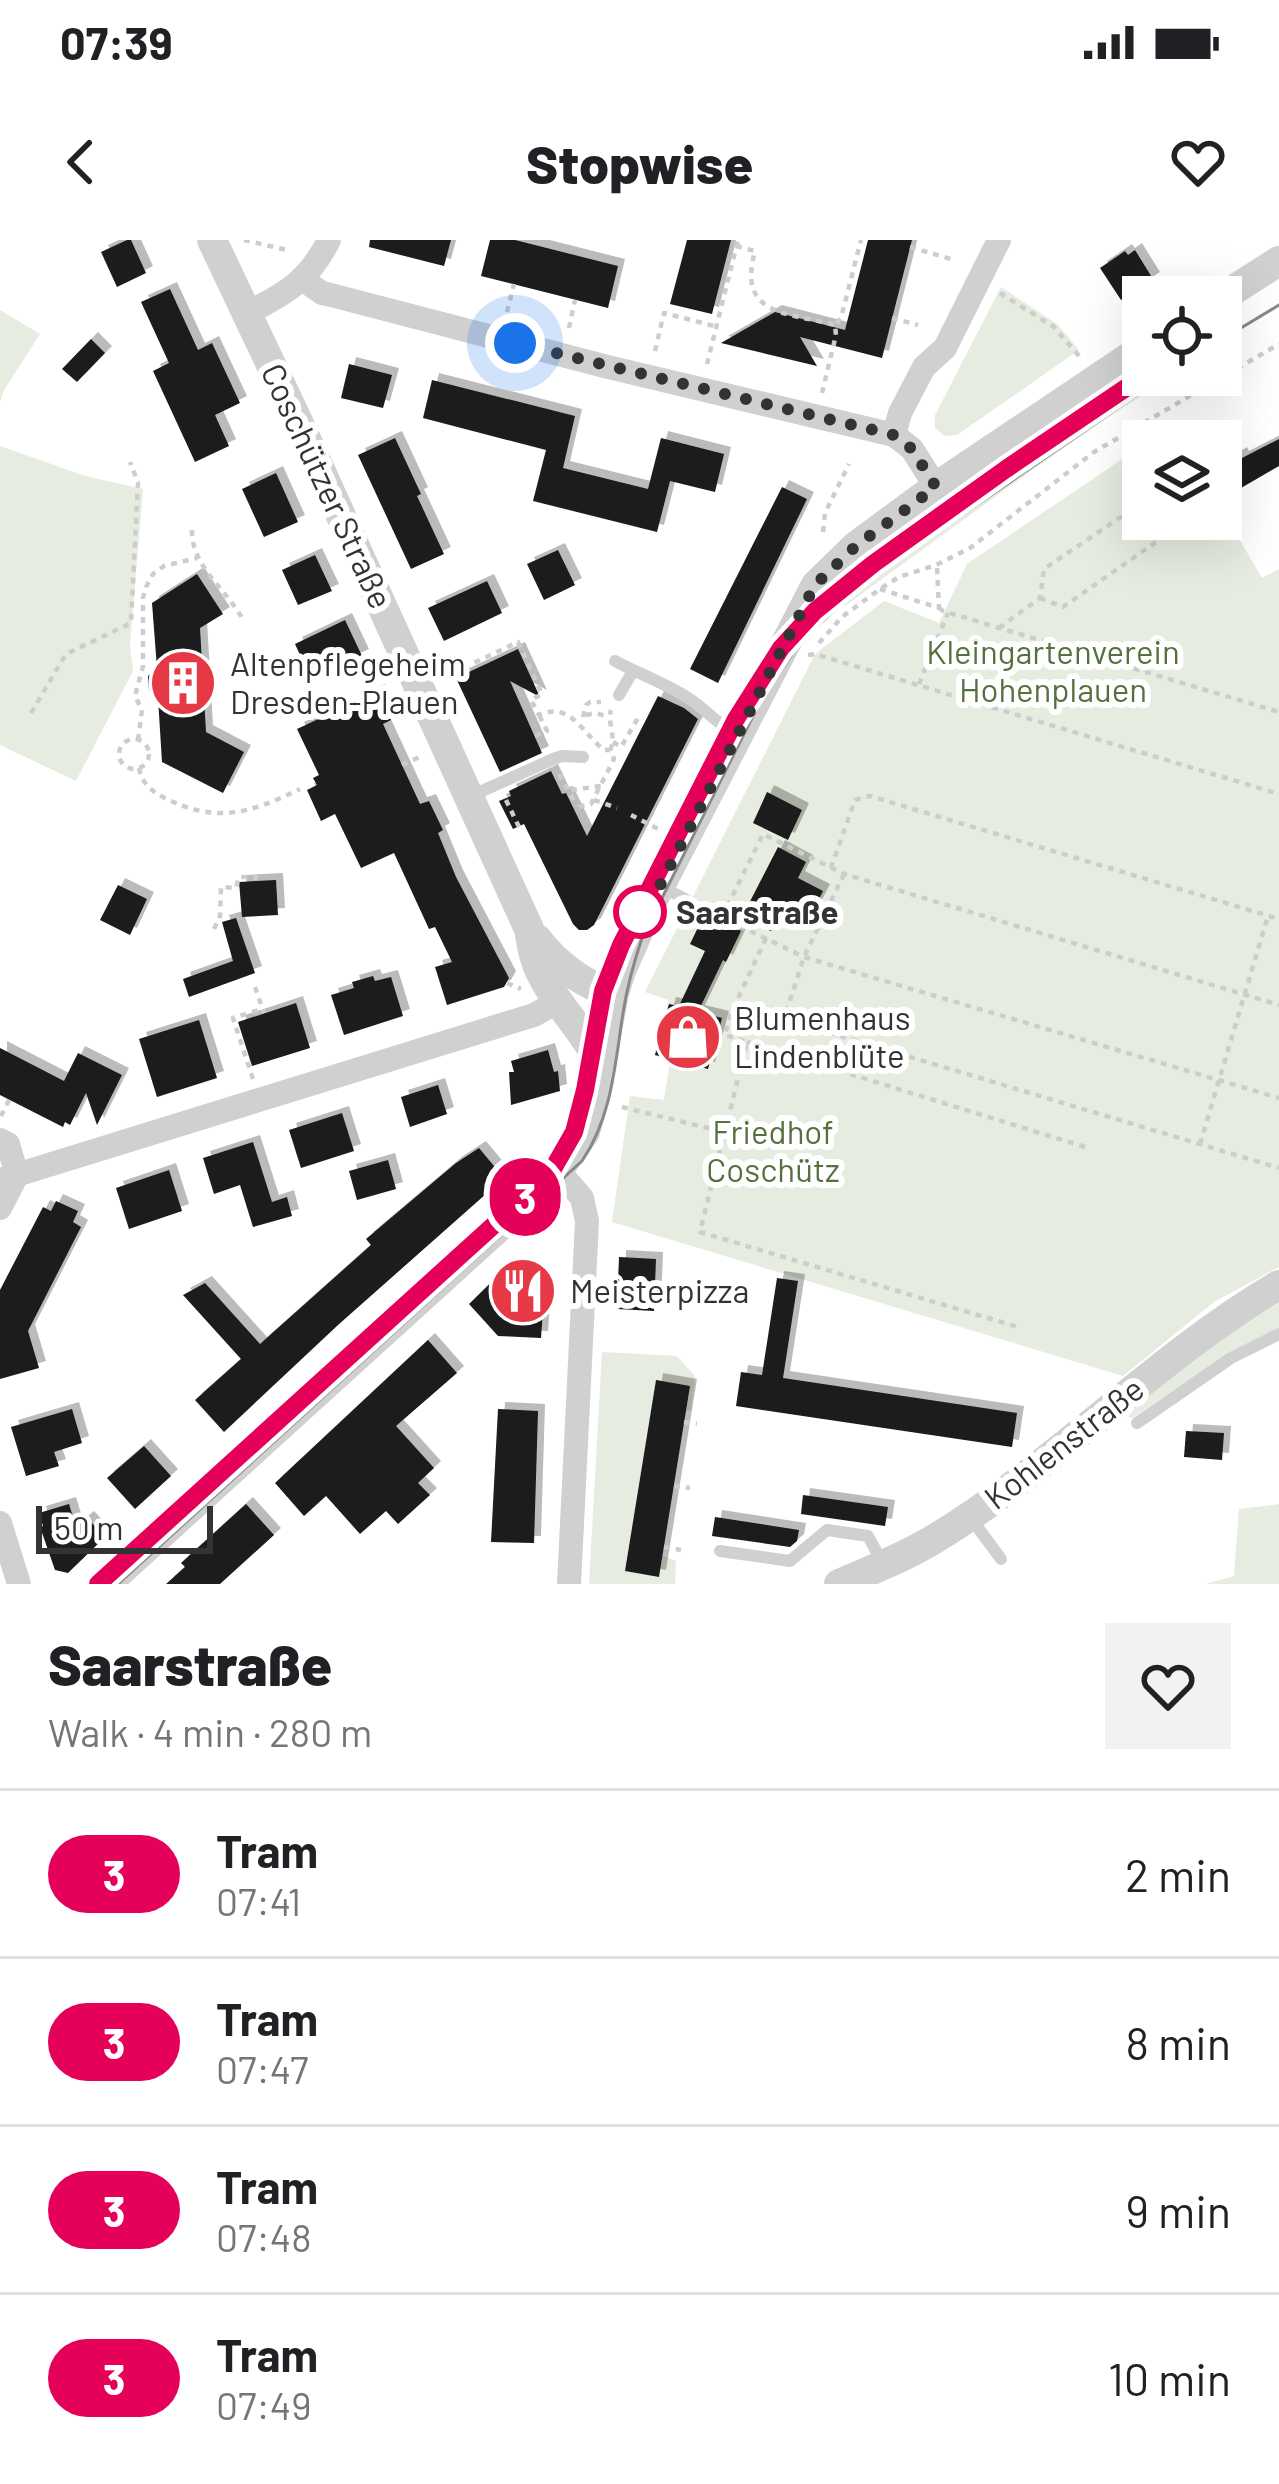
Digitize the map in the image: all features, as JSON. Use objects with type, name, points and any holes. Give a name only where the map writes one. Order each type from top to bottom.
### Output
[{"type":"street","name":"Coschützer Straße","points":[[212,240],[530,929],[563,967],[614,993]]},
{"type":"street","points":[[247,313],[287,293],[319,260],[329,240]]},
{"type":"street","points":[[894,435],[923,367],[944,348],[999,240]]},
{"type":"street","points":[[1242,285],[1279,261]]},
{"type":"street","points":[[302,279],[322,293],[894,435],[912,449],[936,487]]},
{"type":"street","points":[[88,1584],[116,1575],[558,1170],[585,1132],[621,970],[815,585],[856,546],[936,487],[1122,363]]},
{"type":"street","name":"Coschützer Straße","points":[[530,929],[536,960],[599,1064]]},
{"type":"street","points":[[8,1178],[534,1015],[559,1001]]},
{"type":"street","points":[[0,1140],[8,1144],[8,1178],[0,1208]]},
{"type":"street","points":[[558,1170],[582,1198],[587,1221],[569,1584]]},
{"type":"street","name":"Kohlenstraße","points":[[839,1584],[888,1574],[1083,1431],[1209,1330],[1279,1285]]},
{"type":"street","points":[[0,1523],[18,1582]]},
{"type":"lane","points":[[615,661],[685,695],[713,722],[737,734]]},
{"type":"lane","points":[[616,700],[633,671]]},
{"type":"lane","points":[[470,797],[553,759],[583,757]]},
{"type":"lane","points":[[660,885],[691,902]]},
{"type":"lane","points":[[1209,1330],[1231,1358]]},
{"type":"lane","points":[[1137,1423],[1231,1358],[1279,1334]]},
{"type":"lane","points":[[970,1516],[1000,1559]]},
{"type":"lane","points":[[720,1551],[790,1561],[827,1530],[868,1536],[888,1574]]},
{"type":"path","points":[[244,240],[287,250]]},
{"type":"path","points":[[822,393],[835,325],[841,318],[861,240]]},
{"type":"path","points":[[707,364],[737,243],[755,251],[750,287],[761,302],[835,325]]},
{"type":"path","points":[[910,247],[951,259]]},
{"type":"path","points":[[507,312],[514,284]]},
{"type":"path","points":[[1003,295],[1054,327],[1079,356]]},
{"type":"path","points":[[569,328],[575,300]]},
{"type":"path","points":[[655,350],[664,313],[716,326]]},
{"type":"path","points":[[892,319],[918,326]]},
{"type":"path","points":[[1279,344],[1094,452],[970,548],[880,589],[842,617],[808,655],[919,684],[1279,794]]},
{"type":"path","points":[[31,713],[66,654],[131,623],[138,483],[130,462]]},
{"type":"path","points":[[823,532],[825,513],[849,464]]},
{"type":"path","points":[[999,628],[1040,598],[1044,569],[1122,516]]},
{"type":"path","points":[[191,530],[197,558],[242,618]]},
{"type":"path","points":[[1040,598],[1064,608],[1160,540]]},
{"type":"path","points":[[139,740],[124,742],[118,755],[125,767],[140,768],[149,751],[139,740],[142,710],[136,696],[143,666],[146,586],[164,566],[197,558]]},
{"type":"path","points":[[936,566],[939,608]]},
{"type":"path","points":[[880,589],[1279,712]]},
{"type":"path","points":[[919,684],[948,613]]},
{"type":"path","points":[[437,680],[518,642],[542,694],[530,700],[547,731],[535,736]]},
{"type":"path","points":[[568,768],[557,770],[575,807],[585,806],[594,800],[614,759],[612,746],[609,717],[616,700],[586,705],[582,719],[595,744],[604,750],[612,746],[621,747],[638,718]]},
{"type":"path","points":[[538,715],[558,711],[582,719],[596,713],[609,717]]},
{"type":"path","points":[[402,765],[424,754]]},
{"type":"path","points":[[140,768],[153,792],[217,815],[258,807],[300,789]]},
{"type":"path","points":[[590,776],[602,784]]},
{"type":"path","points":[[568,790],[602,784]]},
{"type":"path","points":[[503,795],[519,826]]},
{"type":"path","points":[[831,868],[855,800],[870,796],[1279,919]]},
{"type":"path","points":[[594,800],[617,808]]},
{"type":"path","points":[[631,815],[664,832]]},
{"type":"path","points":[[722,916],[763,834],[844,874],[1279,1005]]},
{"type":"path","points":[[844,874],[804,957],[784,1019],[1279,1168]]},
{"type":"path","points":[[214,929],[220,916],[221,887],[236,888],[239,877],[256,877],[256,881]]},
{"type":"path","points":[[691,902],[804,957],[1279,1098]]},
{"type":"path","points":[[1200,1144],[1268,916]]},
{"type":"path","points":[[766,938],[725,1035],[1085,1147]]},
{"type":"path","points":[[254,1084],[233,1018],[263,1011],[255,987]]},
{"type":"path","points":[[747,1042],[700,1232],[1018,1327]]},
{"type":"path","points":[[2,1116],[9,1100]]},
{"type":"path","points":[[622,1107],[724,1132]]},
{"type":"path","points":[[684,1422],[697,1424]]},
{"type":"path","points":[[674,1486],[690,1488]]},
{"type":"path","points":[[664,1547],[681,1550]]},
{"type":"green space","points":[[1001,287],[1057,324],[1079,350],[957,435],[944,436],[935,428],[935,415]]},
{"type":"green space","points":[[0,310],[40,334],[0,402]]},
{"type":"green space","points":[[1122,386],[1122,396],[1141,396],[845,606],[833,592],[902,538]]},
{"type":"green space","points":[[0,446],[85,476],[143,489],[130,644],[133,671],[76,781],[0,745]]},
{"type":"green space","points":[[1122,459],[1122,540],[1240,540],[1262,578],[1279,569],[1279,1267],[1214,1302],[1123,1376],[612,1222],[630,1096],[664,1100],[670,1061],[654,1055],[669,1000],[645,992],[815,654],[884,601],[939,623],[967,564]]},
{"type":"green space","points":[[1279,1303],[1279,1334],[1183,1384],[1132,1418],[1124,1415],[1218,1340]]},
{"type":"green space","points":[[602,1352],[677,1356],[695,1376],[691,1411],[686,1410],[690,1386],[656,1381],[625,1571],[659,1577],[663,1556],[676,1561],[675,1584],[589,1584]]},
{"type":"green space","points":[[1279,1504],[1279,1584],[1205,1584],[1234,1576],[1239,1509]]},
{"type":"building","points":[[127,240],[146,273],[117,287],[101,252]]},
{"type":"building","points":[[370,240],[451,240],[444,266],[369,247]]},
{"type":"building","points":[[490,240],[515,240],[618,266],[608,308],[481,276]]},
{"type":"building","points":[[687,240],[731,240],[712,314],[670,304]]},
{"type":"building","points":[[868,240],[912,240],[882,358],[800,337],[817,366],[721,343],[775,312],[845,330]]},
{"type":"building","points":[[1135,250],[1151,276],[1122,276],[1121,300],[1100,268],[1125,251],[1128,255]]},
{"type":"building","points":[[170,289],[198,350],[212,343],[240,403],[215,415],[229,446],[195,462],[153,371],[169,363],[141,302]]},
{"type":"building","points":[[91,339],[105,353],[77,382],[62,369]]},
{"type":"building","points":[[349,364],[392,375],[383,408],[341,398]]},
{"type":"building","points":[[432,380],[575,416],[563,468],[648,489],[661,438],[724,454],[715,492],[670,481],[657,532],[533,501],[546,450],[423,418]]},
{"type":"building","points":[[395,438],[444,554],[411,569],[358,455]]},
{"type":"building","points":[[1279,439],[1279,466],[1242,487],[1242,458]]},
{"type":"building","points":[[276,473],[298,522],[264,537],[242,489]]},
{"type":"building","points":[[782,487],[807,499],[718,683],[690,669]]},
{"type":"building","points":[[558,550],[575,585],[544,600],[527,564]]},
{"type":"building","points":[[315,555],[332,591],[298,605],[282,570]]},
{"type":"building","name":"Altenpflegeheim Dresden-Plauen","points":[[197,574],[223,614],[200,628],[206,732],[244,752],[223,793],[162,762],[158,698],[149,690],[148,676],[157,668],[152,603]]},
{"type":"building","points":[[487,581],[502,613],[444,641],[428,608]]},
{"type":"building","points":[[345,620],[362,656],[311,679],[295,644]]},
{"type":"building","points":[[518,649],[540,697],[510,681],[542,753],[500,772],[456,678]]},
{"type":"building","points":[[378,691],[391,720],[383,724],[420,804],[429,801],[443,830],[438,833],[456,877],[509,978],[504,987],[447,1005],[435,967],[452,962],[435,927],[429,929],[394,853],[361,868],[335,814],[321,821],[307,790],[317,785],[313,778],[319,775],[297,729]]},
{"type":"building","points":[[658,696],[698,719],[594,925],[579,930],[524,824],[513,829],[499,801],[511,796],[509,791],[551,771],[587,836]]},
{"type":"building","points":[[767,792],[802,810],[788,840],[753,823]]},
{"type":"building","points":[[778,847],[806,862],[798,878],[823,891],[805,926],[780,914],[771,931],[742,917]]},
{"type":"building","points":[[276,880],[278,915],[242,917],[239,882]]},
{"type":"building","points":[[118,885],[147,899],[130,935],[100,920]]},
{"type":"building","points":[[705,913],[741,931],[698,1012],[722,1018],[708,1069],[655,1055],[669,1004],[679,1006],[705,951],[690,944]]},
{"type":"building","points":[[236,918],[255,973],[189,997],[183,979],[233,961],[222,922]]},
{"type":"building","points":[[373,976],[375,981],[391,977],[403,1016],[344,1035],[331,995]]},
{"type":"building","points":[[296,1003],[310,1048],[252,1066],[238,1022]]},
{"type":"building","points":[[199,1020],[217,1078],[157,1097],[139,1039]]},
{"type":"building","points":[[0,1048],[64,1081],[78,1053],[122,1075],[97,1125],[86,1093],[70,1125],[65,1122],[63,1127],[0,1095]]},
{"type":"building","points":[[548,1050],[554,1072],[558,1071],[560,1091],[511,1105],[511,1061]]},
{"type":"building","points":[[438,1085],[447,1114],[410,1127],[401,1097]]},
{"type":"building","points":[[342,1113],[354,1151],[301,1168],[289,1130]]},
{"type":"building","points":[[253,1142],[272,1202],[287,1197],[292,1216],[253,1227],[240,1185],[214,1194],[203,1158]]},
{"type":"building","points":[[479,1148],[504,1178],[224,1432],[195,1400],[241,1359],[183,1295],[205,1283],[260,1344],[371,1245],[366,1239]]},
{"type":"building","points":[[388,1160],[396,1189],[357,1200],[349,1171]]},
{"type":"building","points":[[169,1170],[182,1211],[129,1229],[116,1188]]},
{"type":"building","points":[[56,1201],[78,1211],[73,1222],[81,1227],[28,1331],[39,1368],[0,1379],[0,1290],[43,1207],[51,1211]]},
{"type":"building","points":[[619,1257],[656,1259],[654,1311],[617,1309]]},
{"type":"building","points":[[509,1265],[538,1273],[536,1278],[545,1283],[541,1338],[498,1336],[469,1304]]},
{"type":"building","points":[[777,1278],[798,1281],[783,1378],[1017,1413],[1012,1447],[736,1406],[741,1372],[762,1375]]},
{"type":"building","points":[[428,1340],[457,1373],[396,1426],[434,1468],[418,1483],[430,1495],[398,1524],[386,1511],[360,1534],[326,1496],[304,1516],[275,1483]]},
{"type":"building","points":[[656,1380],[690,1386],[659,1577],[625,1571]]},
{"type":"building","points":[[72,1409],[82,1443],[54,1452],[59,1466],[26,1476],[11,1427]]},
{"type":"building","points":[[498,1409],[538,1411],[534,1543],[491,1542]]},
{"type":"building","points":[[1186,1431],[1224,1433],[1222,1460],[1184,1457]]},
{"type":"building","points":[[144,1446],[171,1476],[135,1509],[107,1478]]},
{"type":"building","points":[[803,1495],[888,1507],[885,1526],[801,1514]]},
{"type":"building","points":[[69,1504],[76,1527],[87,1518],[105,1537],[68,1573],[55,1570],[39,1513]]},
{"type":"building","points":[[246,1504],[274,1535],[220,1584],[166,1584],[185,1567],[181,1563]]},
{"type":"building","points":[[715,1517],[799,1530],[797,1541],[790,1547],[712,1536]]},
{"type":"tram line","points":[[1242,327],[1279,305]]},
{"type":"tram line","name":"3","points":[[98,1584],[550,1174],[574,1132],[603,991],[621,945],[736,719],[781,648],[815,611],[873,564],[1122,391]]},
{"type":"tram line","points":[[118,1584],[582,1161],[606,1108],[642,938],[760,702],[793,653],[856,591],[1135,396]]},
{"type":"tram line","points":[[542,1181],[574,1133],[603,991],[636,919]]},
{"type":"place","name":"Altenpflegeheim Dresden-Plauen","points":[[183,683]]},
{"type":"place","name":"Saarstraße","points":[[640,912]]},
{"type":"place","name":"Blumenhaus Lindenblüte","points":[[688,1037]]},
{"type":"place","name":"Meisterpizza","points":[[523,1291]]},
{"type":"route","points":[[515,343],[894,435],[912,449],[936,487],[856,546],[815,585],[648,909],[640,912]]},
{"type":"park label","name":"Kleingartenverein Hohenplauen","points":[[1053,671]]},
{"type":"park label","name":"Friedhof Coschütz","points":[[773,1151]]}]
